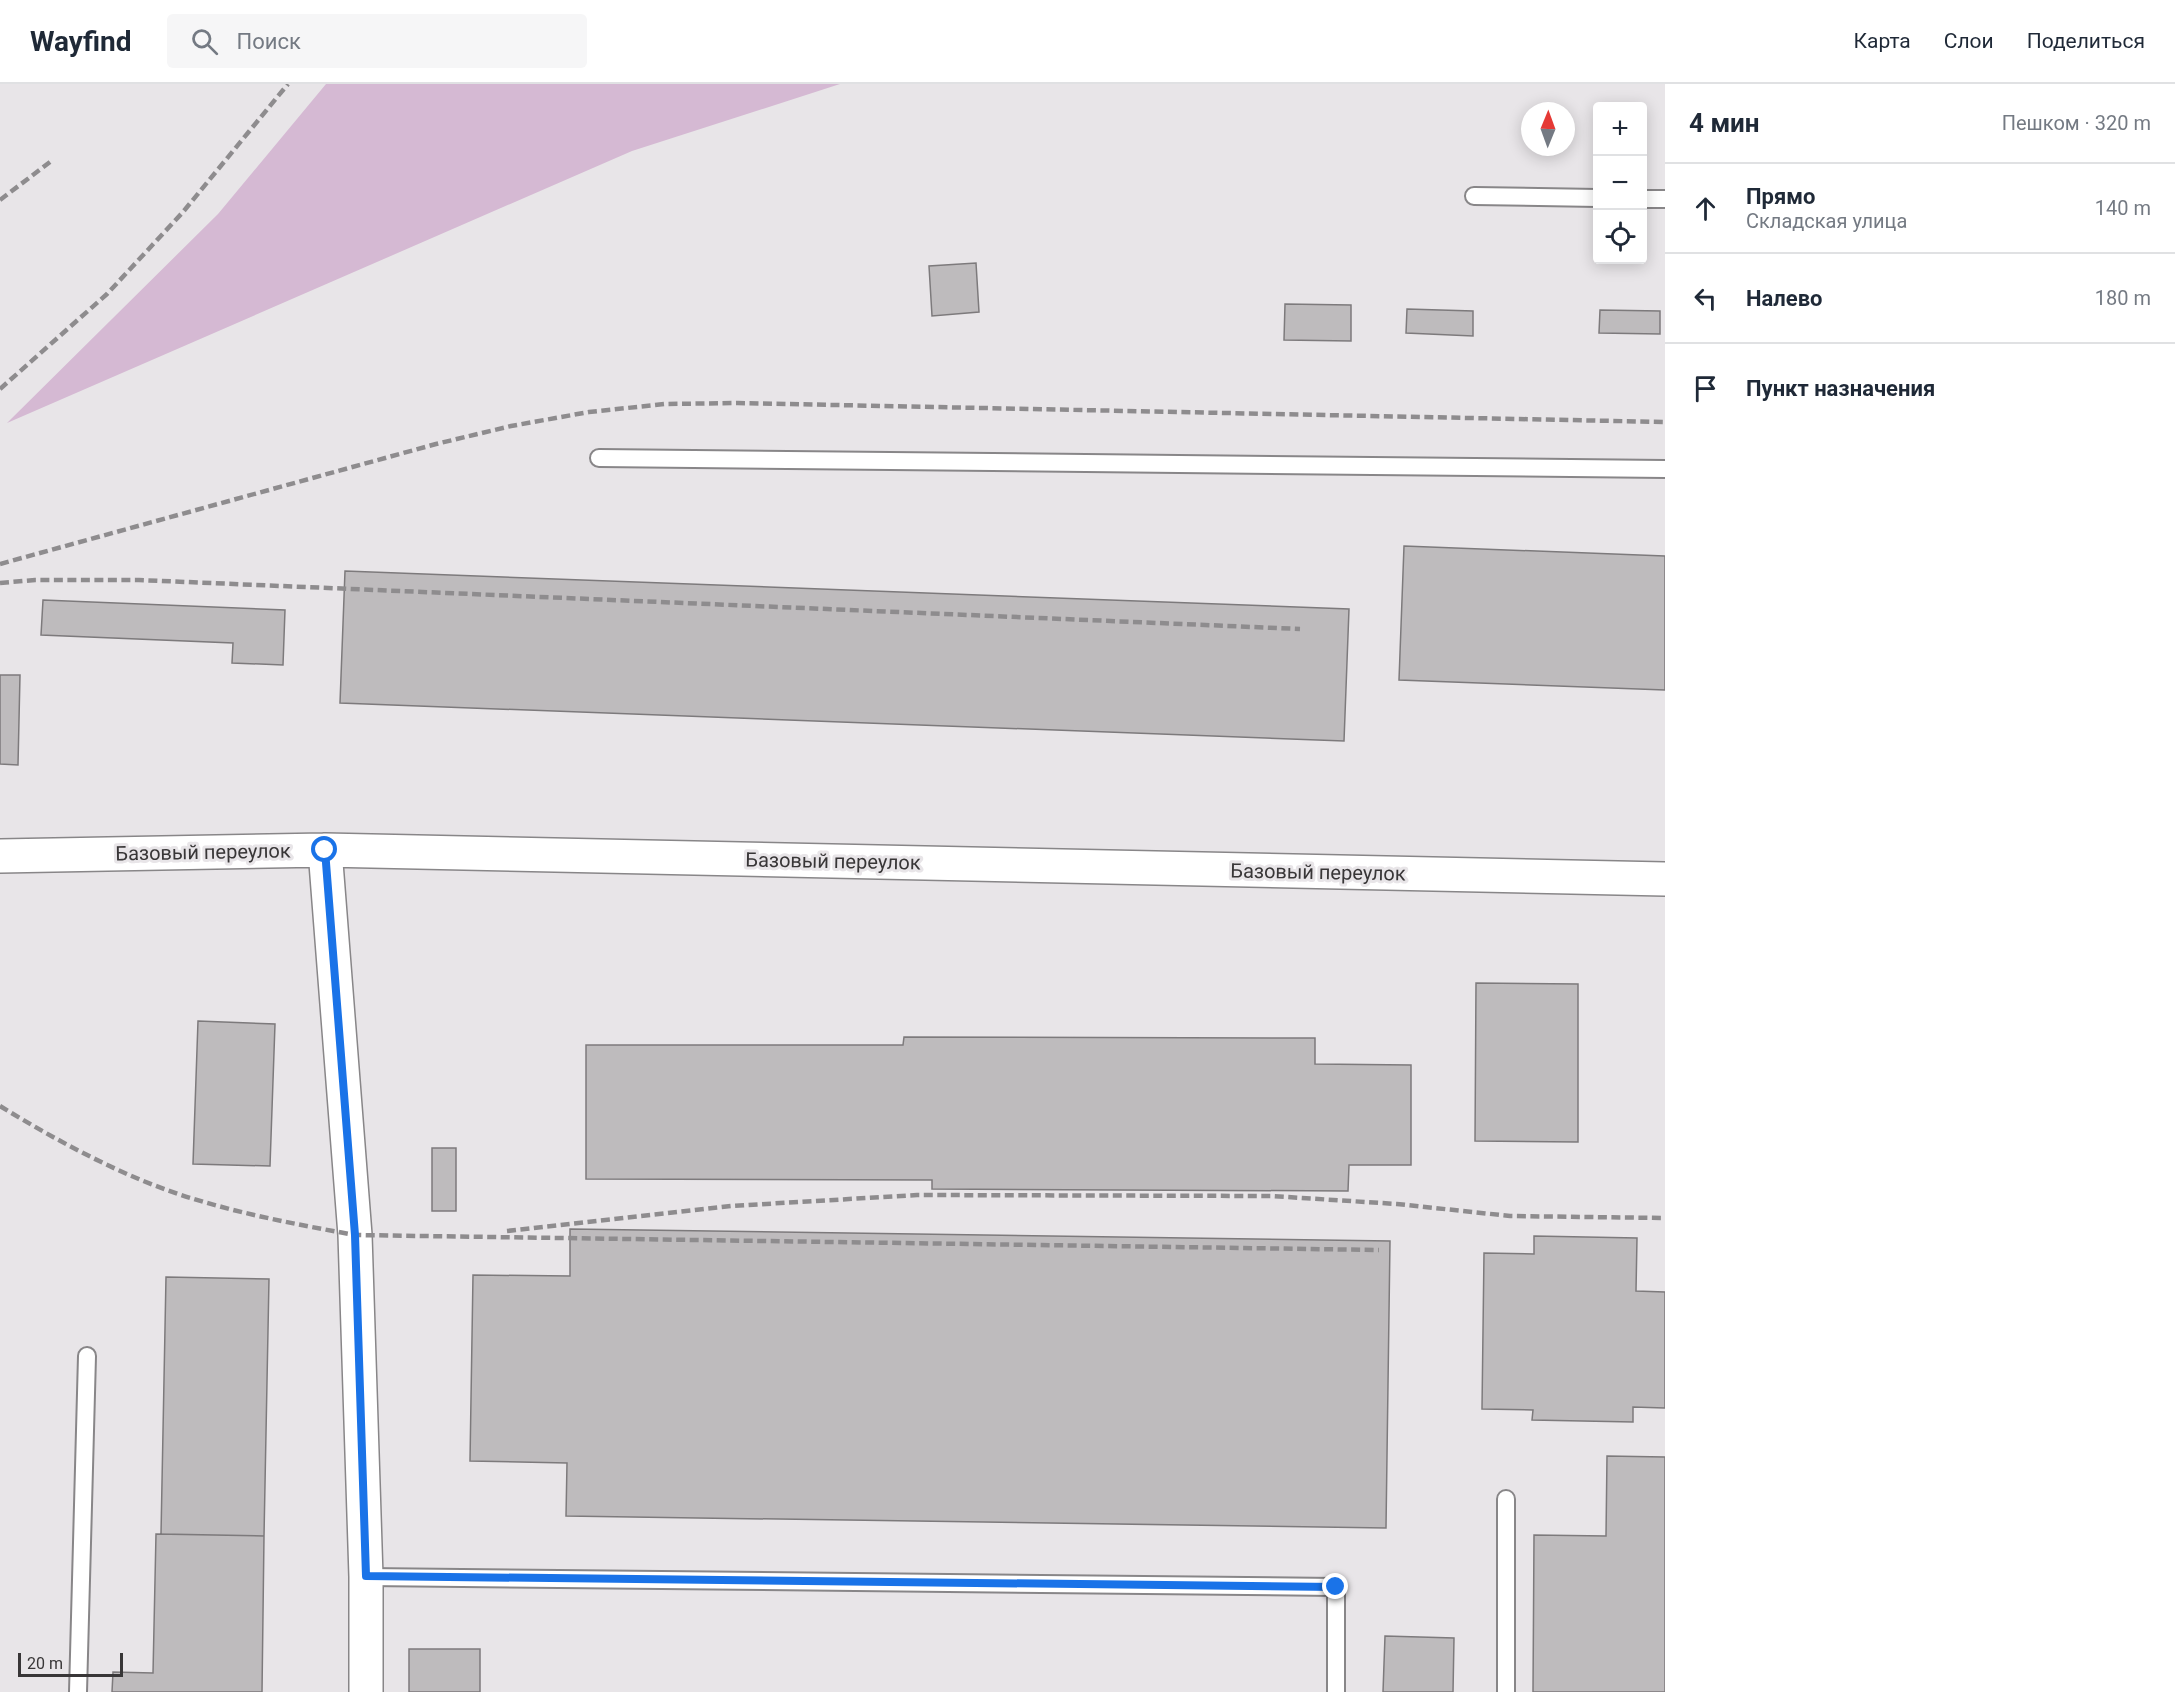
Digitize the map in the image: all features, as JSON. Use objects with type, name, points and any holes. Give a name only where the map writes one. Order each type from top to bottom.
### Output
[{"type":"street","name":"Базовый переулок","points":[[0,856],[325,850],[1665,879]]},
{"type":"street","points":[[325,850],[355,1235],[366,1576],[366,1692]]},
{"type":"lane","points":[[1474,196],[1593,198]]},
{"type":"lane","points":[[1647,199],[1665,199]]},
{"type":"lane","points":[[599,458],[1665,469]]},
{"type":"lane","points":[[78,1692],[87,1356]]},
{"type":"lane","points":[[1506,1499],[1506,1692]]},
{"type":"lane","points":[[366,1576],[1336,1587],[1336,1692]]},
{"type":"shaded area","points":[[326,84],[840,84],[632,151],[7,423],[218,214]]},
{"type":"building","points":[[976,263],[979,312],[932,316],[929,266]]},
{"type":"building","points":[[1285,304],[1351,305],[1351,341],[1284,340]]},
{"type":"building","points":[[1407,309],[1473,311],[1473,336],[1406,333]]},
{"type":"building","points":[[1600,310],[1660,311],[1660,334],[1599,333]]},
{"type":"building","points":[[1404,546],[1665,556],[1665,690],[1399,680]]},
{"type":"building","points":[[345,571],[1349,609],[1344,741],[340,703]]},
{"type":"building","points":[[43,600],[285,610],[283,665],[232,663],[233,643],[41,635]]},
{"type":"building","points":[[0,675],[20,675],[18,765],[0,764]]},
{"type":"building","points":[[1476,983],[1578,984],[1578,1142],[1475,1141]]},
{"type":"building","points":[[198,1021],[275,1024],[270,1166],[193,1164]]},
{"type":"building","points":[[904,1037],[1315,1038],[1315,1064],[1411,1065],[1411,1165],[1349,1165],[1348,1191],[932,1189],[932,1180],[586,1179],[586,1045],[903,1045]]},
{"type":"building","points":[[432,1148],[456,1148],[456,1211],[432,1211]]},
{"type":"building","points":[[570,1229],[1390,1241],[1386,1528],[566,1516],[567,1463],[470,1461],[473,1275],[570,1276]]},
{"type":"building","points":[[1534,1236],[1637,1238],[1636,1291],[1665,1292],[1665,1408],[1633,1407],[1633,1422],[1532,1420],[1533,1410],[1482,1409],[1484,1253],[1534,1254]]},
{"type":"building","points":[[166,1277],[269,1279],[264,1536],[161,1534]]},
{"type":"building","points":[[1607,1456],[1665,1457],[1665,1692],[1533,1692],[1534,1535],[1606,1536]]},
{"type":"building","points":[[156,1534],[264,1536],[262,1692],[112,1692],[113,1672],[153,1673]]},
{"type":"building","points":[[1385,1636],[1454,1638],[1453,1692],[1383,1692]]},
{"type":"building","points":[[409,1649],[480,1649],[480,1692],[409,1692]]},
{"type":"railway","points":[[0,389],[107,294],[183,212],[288,84]]},
{"type":"railway","points":[[0,200],[50,162]]},
{"type":"railway","points":[[0,564],[436,444],[511,426],[589,412],[665,404],[738,403],[1665,422]]},
{"type":"railway","points":[[0,583],[35,580],[139,580],[1300,629]]},
{"type":"railway","points":[[0,1106],[94,1158],[169,1191],[253,1215],[355,1235],[1379,1250]]},
{"type":"railway","points":[[507,1231],[731,1206],[917,1195],[1271,1196],[1397,1204],[1510,1216],[1665,1218]]},
{"type":"route","points":[[325,850],[355,1235],[366,1576],[1336,1587]]}]
